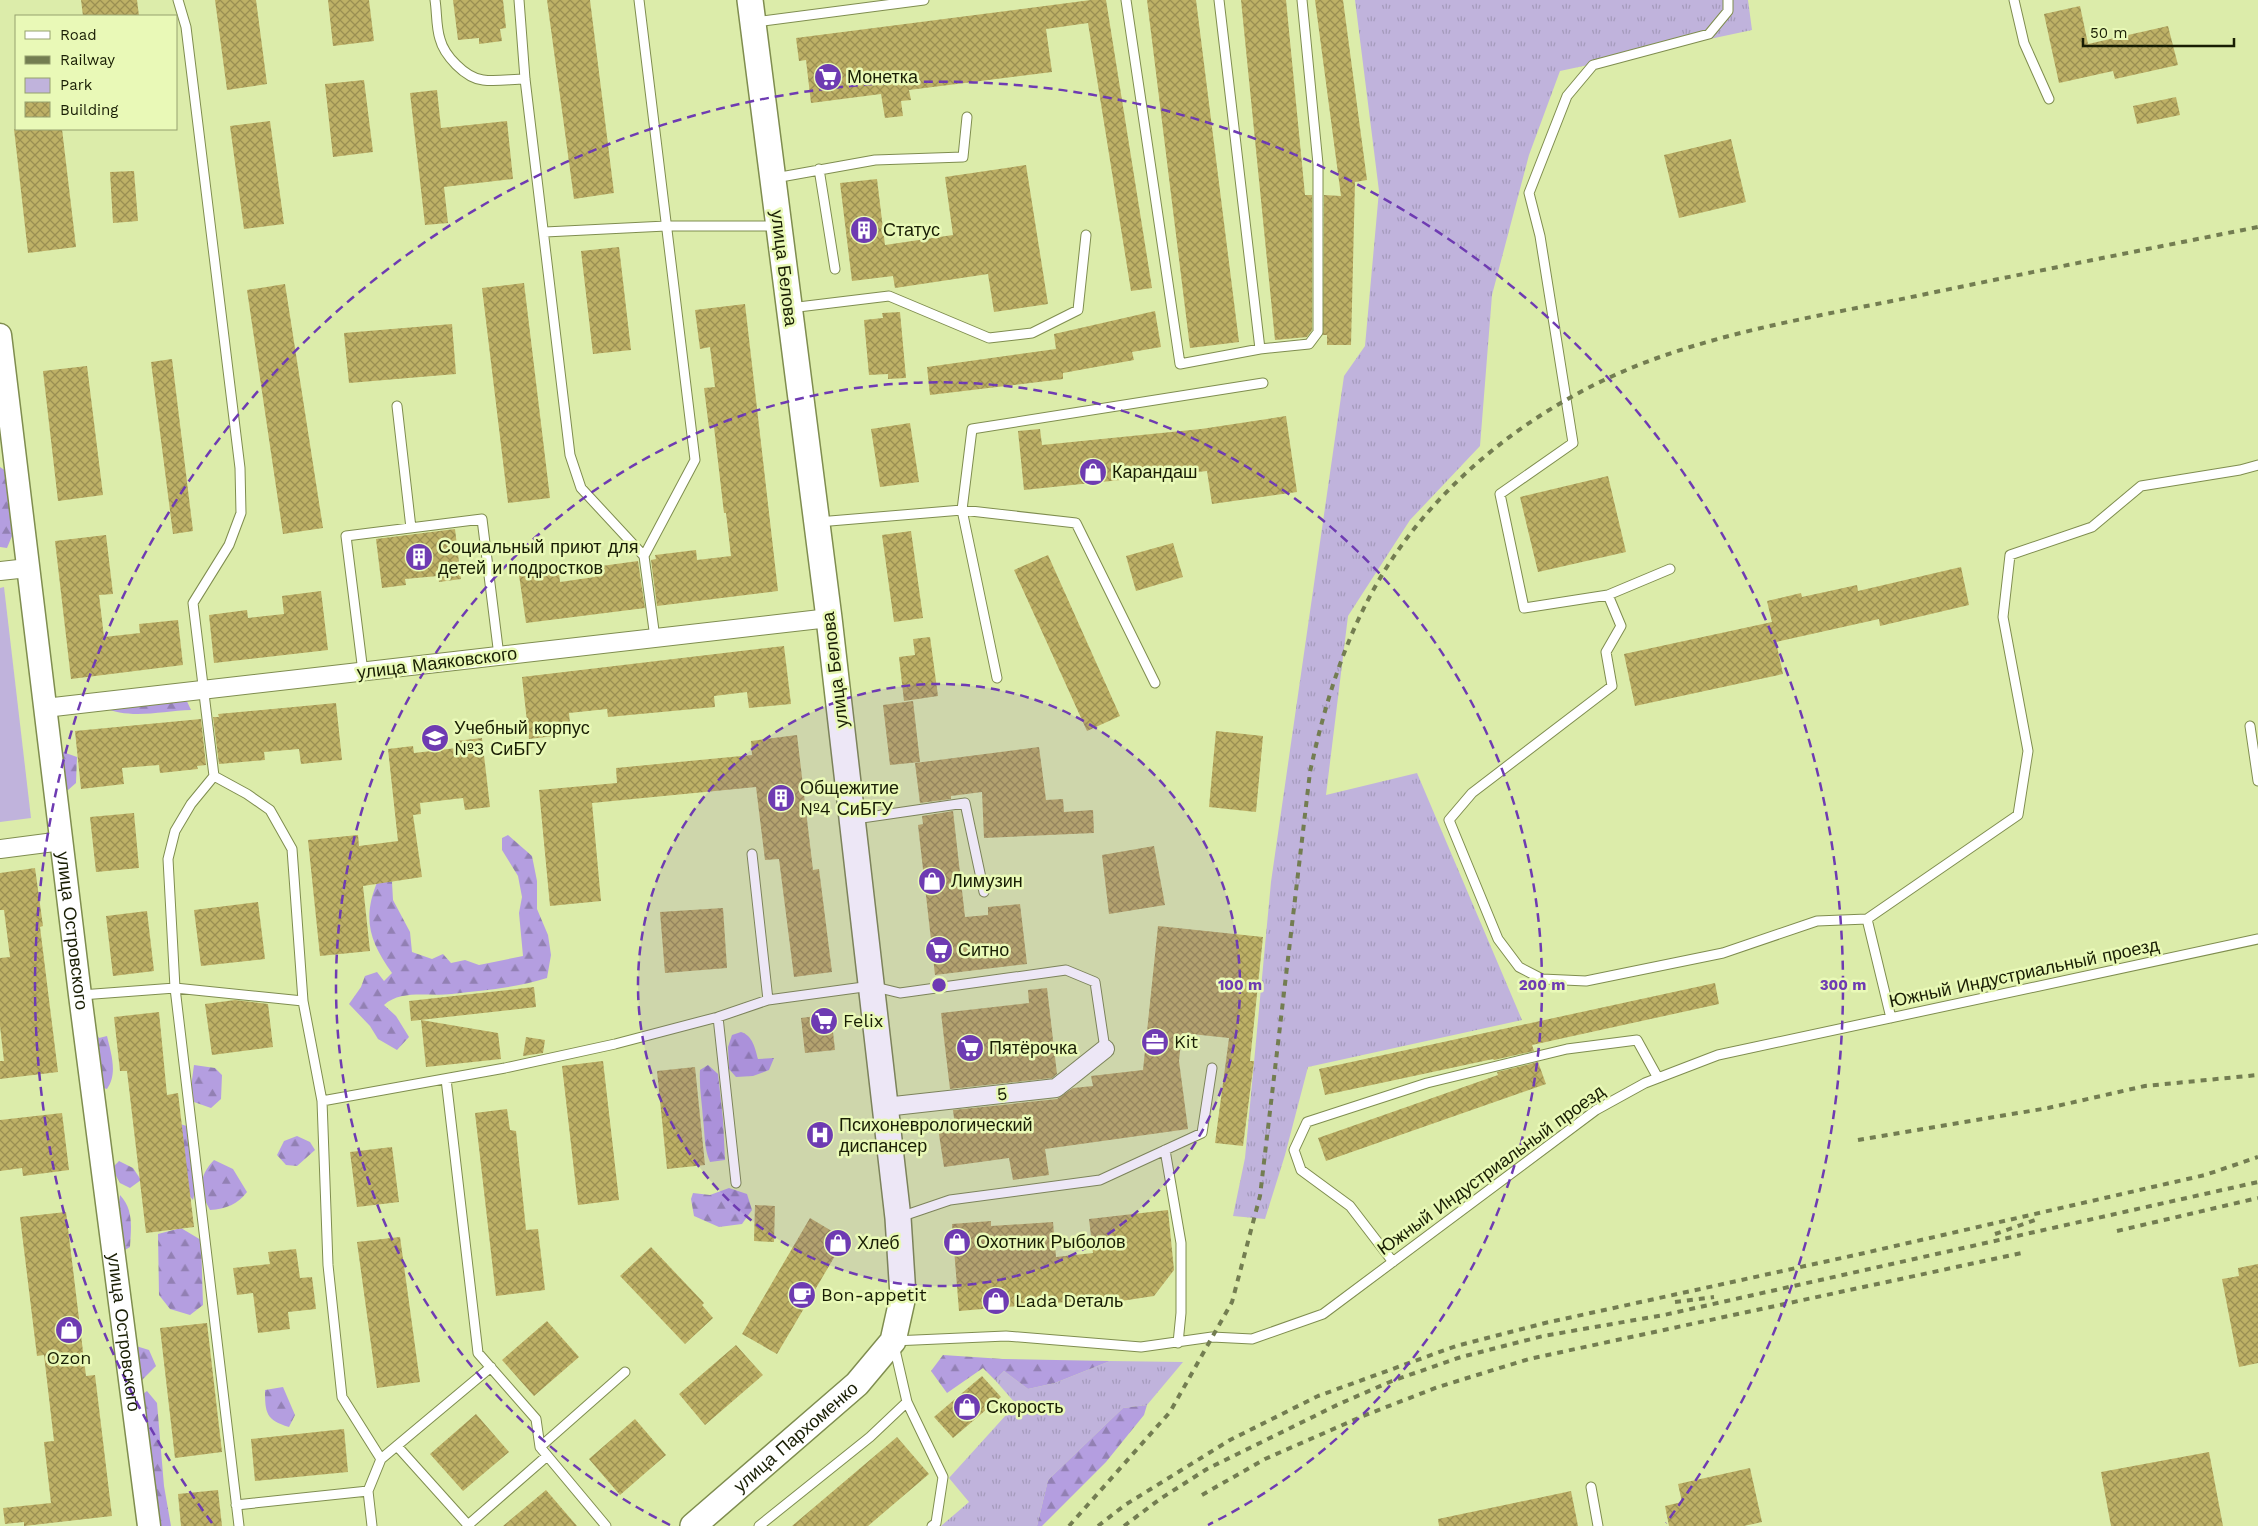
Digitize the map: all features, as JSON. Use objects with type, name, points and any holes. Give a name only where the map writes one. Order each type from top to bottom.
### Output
[{"type":"main road","name":"улица Белова","points":[[751,11],[829,618],[898,1218],[903,1296],[893,1341]]},
{"type":"main road","name":"улица Пархоменко","points":[[693,1526],[857,1384],[893,1341]]},
{"type":"street","name":"улица Островского","points":[[0,335],[12,465],[28,568],[80,995],[149,1526]]},
{"type":"street","points":[[0,571],[28,568]]},
{"type":"street","name":"улица Маяковского","points":[[45,708],[829,618]]},
{"type":"street","points":[[0,849],[62,841]]},
{"type":"street","name":"5","points":[[885,1107],[1056,1088],[1105,1049]]},
{"type":"lane","points":[[178,0],[186,27],[240,468],[241,513],[229,545],[193,603],[214,776],[191,804],[175,831],[168,859],[175,988],[239,1526]]},
{"type":"lane","points":[[436,0],[440,38],[446,51],[460,68],[472,77],[482,80],[525,79]]},
{"type":"lane","points":[[519,0],[525,79],[545,232],[570,455],[581,488],[644,556],[655,638]]},
{"type":"lane","points":[[639,0],[695,460],[644,556]]},
{"type":"lane","points":[[751,11],[924,0]]},
{"type":"lane","points":[[1126,0],[1180,364],[1260,349],[1309,344],[1318,332],[1318,164],[1302,0]]},
{"type":"lane","points":[[1219,0],[1260,349]]},
{"type":"lane","points":[[1670,569],[1608,595],[1524,608],[1500,494],[1573,443],[1540,236],[1529,193],[1567,96],[1593,65],[1709,34],[1728,11],[1728,0]]},
{"type":"lane","points":[[2014,0],[2024,43],[2049,99]]},
{"type":"lane","points":[[773,178],[875,160],[963,157],[967,117]]},
{"type":"lane","points":[[819,169],[836,269]]},
{"type":"lane","points":[[545,232],[666,226],[779,226]]},
{"type":"lane","points":[[789,308],[889,296],[989,338],[1032,333],[1078,310],[1086,235]]},
{"type":"lane","points":[[997,678],[962,510],[972,430],[1263,383]]},
{"type":"lane","points":[[397,406],[411,528]]},
{"type":"lane","points":[[1608,595],[1621,626],[1606,652],[1612,686],[1472,792],[1449,820],[1498,939],[1519,967],[1542,979],[1586,982],[1723,953],[1817,921],[1867,919],[2018,815],[2028,751],[2003,617],[2010,555],[2092,527],[2141,486],[2240,470],[2258,465]]},
{"type":"lane","points":[[817,522],[962,510],[1076,523],[1154,683]]},
{"type":"lane","points":[[363,672],[346,536],[482,519],[499,656]]},
{"type":"lane","points":[[2250,726],[2258,781]]},
{"type":"lane","points":[[214,776],[247,794],[270,810],[292,849],[303,1001],[322,1101],[328,1265],[342,1397],[381,1459]]},
{"type":"lane","points":[[852,819],[965,803],[984,892]]},
{"type":"lane","points":[[752,854],[768,1000]]},
{"type":"lane","points":[[1867,919],[1891,1018]]},
{"type":"lane","name":"Южный Индустриальный проезд","points":[[893,1341],[1006,1336],[1141,1347],[1212,1338],[1252,1339],[1323,1314],[1596,1110],[1658,1078],[1718,1055],[2258,939]]},
{"type":"lane","points":[[322,1101],[505,1068],[615,1044],[718,1017],[768,1000],[871,986],[900,993],[1066,970],[1095,982],[1105,1049]]},
{"type":"lane","points":[[80,995],[175,988],[303,1001]]},
{"type":"lane","points":[[718,1017],[736,1183]]},
{"type":"lane","points":[[1393,1262],[1350,1206],[1300,1170],[1294,1150],[1307,1122],[1427,1083],[1567,1049],[1637,1040],[1658,1078]]},
{"type":"lane","points":[[898,1218],[950,1200],[1100,1180],[1202,1133],[1212,1068]]},
{"type":"lane","points":[[446,1079],[478,1353],[536,1419],[540,1448],[606,1526]]},
{"type":"lane","points":[[1165,1150],[1181,1243],[1181,1313],[1178,1343]]},
{"type":"lane","points":[[893,1341],[907,1402],[943,1477],[936,1522],[932,1526]]},
{"type":"lane","points":[[372,1526],[368,1491],[381,1459],[491,1367]]},
{"type":"lane","points":[[540,1448],[626,1372]]},
{"type":"lane","points":[[759,1526],[870,1437],[907,1402]]},
{"type":"lane","points":[[396,1446],[468,1526],[548,1456]]},
{"type":"lane","points":[[1591,1487],[1598,1526]]},
{"type":"lane","points":[[236,1505],[368,1491]]},
{"type":"green space","points":[[1355,0],[1748,0],[1752,30],[1560,71],[1529,155],[1492,295],[1480,446],[1410,520],[1348,616],[1326,795],[1417,773],[1522,1020],[1308,1067],[1285,1155],[1265,1219],[1233,1216],[1245,1158],[1271,882],[1344,376],[1365,346],[1379,191]]},
{"type":"green space","points":[[0,467],[10,474],[14,511],[11,522],[12,536],[7,548],[0,547]]},
{"type":"green space","points":[[4,587],[31,818],[0,822],[0,588]]},
{"type":"green space","points":[[185,697],[191,710],[135,714],[113,711],[102,707]]},
{"type":"green space","points":[[60,751],[77,757],[76,783],[68,790],[60,789]]},
{"type":"green space","points":[[508,835],[532,856],[537,881],[537,909],[548,935],[551,955],[547,978],[500,988],[443,995],[407,995],[391,1000],[384,1005],[396,1016],[409,1037],[397,1050],[378,1039],[370,1026],[349,1004],[361,987],[365,976],[377,972],[384,981],[392,973],[373,940],[370,929],[370,906],[378,880],[392,882],[393,900],[410,932],[412,952],[432,959],[443,954],[451,963],[465,960],[479,965],[523,956],[519,913],[522,897],[518,876],[502,850],[502,838]]},
{"type":"green space","points":[[95,1030],[99,1038],[107,1036],[112,1056],[112,1077],[107,1089],[97,1086]]},
{"type":"green space","points":[[741,1032],[751,1039],[758,1059],[774,1058],[769,1070],[753,1076],[736,1077],[729,1069],[728,1047],[732,1035]]},
{"type":"green space","points":[[194,1065],[215,1068],[222,1075],[221,1099],[211,1108],[194,1102],[191,1087]]},
{"type":"green space","points":[[708,1065],[718,1074],[725,1160],[710,1162],[705,1141],[700,1082],[700,1070]]},
{"type":"green space","points":[[180,1124],[190,1127],[198,1179],[193,1200],[186,1192]]},
{"type":"green space","points":[[297,1136],[310,1142],[315,1150],[297,1166],[286,1165],[277,1155],[284,1141]]},
{"type":"green space","points":[[214,1160],[233,1169],[247,1192],[240,1200],[231,1205],[210,1210],[202,1190],[202,1184],[205,1172]]},
{"type":"green space","points":[[119,1161],[133,1168],[141,1180],[130,1188],[120,1183],[112,1168]]},
{"type":"green space","points":[[729,1188],[747,1194],[752,1210],[742,1224],[719,1227],[694,1216],[691,1199],[693,1193],[710,1195]]},
{"type":"green space","points":[[120,1195],[128,1207],[131,1220],[130,1247],[125,1250],[118,1231]]},
{"type":"green space","points":[[181,1228],[201,1240],[203,1305],[190,1315],[170,1309],[159,1295],[158,1234]]},
{"type":"green space","points":[[136,1346],[149,1350],[156,1366],[140,1382]]},
{"type":"green space","points":[[943,1355],[1003,1359],[1110,1361],[1055,1383],[1028,1389],[1004,1371],[995,1380],[983,1368],[947,1393],[931,1371]]},
{"type":"green space","points":[[1110,1361],[1183,1362],[1147,1405],[1123,1408],[1048,1480],[1037,1526],[941,1526],[969,1502],[949,1478],[1016,1404],[995,1380],[1004,1371],[1028,1389],[1055,1383]]},
{"type":"green space","points":[[283,1387],[295,1415],[289,1427],[276,1422],[268,1415],[266,1404],[265,1390]]},
{"type":"green space","points":[[147,1391],[157,1403],[164,1486],[171,1526],[150,1526],[139,1397]]},
{"type":"green space","points":[[1147,1405],[1144,1415],[1106,1462],[1042,1526],[1037,1526],[1048,1480],[1123,1408]]},
{"type":"building","points":[[81,0],[137,0],[139,15],[83,15]]},
{"type":"building","points":[[215,0],[256,0],[267,84],[227,90]]},
{"type":"building","points":[[328,0],[369,0],[374,41],[333,46]]},
{"type":"building","points":[[453,0],[503,0],[506,28],[500,29],[502,41],[479,44],[479,38],[458,40]]},
{"type":"building","points":[[547,0],[590,0],[614,193],[574,199]]},
{"type":"building","points":[[1091,0],[1106,0],[1152,288],[1131,291],[1088,23],[1046,29],[1052,72],[909,90],[911,100],[901,101],[903,116],[885,118],[881,94],[811,103],[806,60],[799,61],[796,38]]},
{"type":"building","points":[[1147,0],[1196,0],[1239,342],[1190,348]]},
{"type":"building","points":[[1241,0],[1286,0],[1305,195],[1312,195],[1312,330],[1307,337],[1275,340]]},
{"type":"building","points":[[1315,0],[1343,0],[1367,180],[1355,182],[1351,345],[1327,345],[1327,335],[1323,335],[1324,195],[1341,196]]},
{"type":"building","points":[[2080,6],[2088,44],[2168,26],[2178,65],[2115,79],[2113,71],[2059,83],[2044,14]]},
{"type":"building","points":[[364,80],[373,152],[333,157],[325,84]]},
{"type":"building","points":[[437,90],[441,128],[507,121],[513,179],[444,187],[448,223],[425,225],[410,93]]},
{"type":"building","points":[[2176,97],[2180,115],[2137,124],[2133,106]]},
{"type":"building","points":[[270,121],[284,224],[244,229],[230,126]]},
{"type":"building","points":[[14,129],[62,130],[76,247],[28,253]]},
{"type":"building","points":[[1731,139],[1746,202],[1679,218],[1664,155]]},
{"type":"building","points":[[1026,165],[1048,304],[994,312],[988,274],[895,288],[893,276],[852,281],[840,183],[877,179],[885,245],[953,235],[945,177]]},
{"type":"building","points":[[134,171],[138,221],[113,223],[110,172]]},
{"type":"building","points":[[619,247],[631,350],[593,354],[581,251]]},
{"type":"building","points":[[524,283],[550,498],[508,503],[482,288]]},
{"type":"building","points":[[285,284],[323,528],[283,534],[247,290]]},
{"type":"building","points":[[745,304],[778,591],[657,606],[651,560],[656,559],[655,555],[696,550],[697,560],[731,556],[714,427],[709,428],[704,388],[715,387],[710,347],[700,349],[695,310]]},
{"type":"building","points":[[1155,311],[1161,347],[1132,352],[1134,360],[1063,373],[1063,379],[930,395],[927,367],[1056,349],[1054,334]]},
{"type":"building","points":[[900,312],[906,378],[888,379],[888,374],[869,375],[864,320],[883,318],[882,313]]},
{"type":"building","points":[[452,324],[456,374],[349,383],[344,333]]},
{"type":"building","points":[[172,359],[193,531],[173,534],[151,362]]},
{"type":"building","points":[[87,366],[103,495],[58,501],[43,371]]},
{"type":"building","points":[[1286,416],[1297,492],[1212,504],[1207,471],[1024,490],[1018,431],[1040,429],[1042,445],[1201,429]]},
{"type":"building","points":[[910,423],[919,482],[880,487],[871,429]]},
{"type":"building","points":[[1608,476],[1626,552],[1538,572],[1520,497]]},
{"type":"building","name":"Социальный приют для детей и подростков","points":[[455,529],[461,579],[439,582],[438,576],[405,579],[406,585],[382,588],[376,539]]},
{"type":"building","points":[[911,531],[923,618],[894,622],[882,535]]},
{"type":"building","points":[[106,535],[113,594],[99,595],[104,637],[140,633],[139,624],[178,620],[183,665],[71,679],[55,541]]},
{"type":"building","points":[[1173,543],[1183,577],[1136,591],[1126,556]]},
{"type":"building","points":[[1048,555],[1120,716],[1087,731],[1014,570]]},
{"type":"building","points":[[638,561],[645,608],[526,623],[518,568],[558,563],[560,582],[595,577],[594,567]]},
{"type":"building","points":[[1961,567],[1969,605],[1880,626],[1879,619],[1776,642],[1783,674],[1635,706],[1624,654],[1772,622],[1767,601],[1801,593],[1802,597],[1857,585],[1858,591]]},
{"type":"building","points":[[321,591],[328,650],[214,663],[209,615],[247,610],[248,618],[284,614],[282,596]]},
{"type":"building","points":[[930,637],[938,696],[904,701],[899,657],[915,655],[913,639]]},
{"type":"building","points":[[784,646],[791,704],[749,708],[747,692],[714,696],[715,707],[608,717],[607,709],[569,713],[571,734],[529,739],[522,677]]},
{"type":"building","points":[[913,701],[920,762],[890,765],[883,705]]},
{"type":"building","points":[[336,703],[342,760],[301,764],[299,749],[264,752],[265,760],[219,764],[213,717],[219,717],[218,714]]},
{"type":"building","points":[[201,719],[206,765],[197,766],[198,769],[160,773],[159,765],[122,768],[124,784],[81,789],[75,731]]},
{"type":"building","points":[[1216,731],[1263,736],[1256,812],[1209,807]]},
{"type":"building","points":[[797,735],[813,870],[819,869],[832,972],[794,977],[779,859],[765,860],[756,787],[592,803],[601,901],[550,906],[539,790],[617,783],[616,768],[752,755],[751,741]]},
{"type":"building","points":[[482,738],[490,807],[465,810],[463,798],[420,803],[421,814],[413,815],[422,877],[363,886],[370,951],[320,956],[308,840],[358,835],[359,846],[398,841],[388,749],[413,746],[414,753],[457,748],[456,741]]},
{"type":"building","points":[[1039,747],[1046,800],[1063,799],[1064,812],[1093,810],[1094,833],[984,838],[982,792],[920,803],[915,763]]},
{"type":"building","points":[[953,811],[965,917],[988,915],[988,907],[1020,904],[1027,964],[935,975],[918,825],[923,824],[922,816]]},
{"type":"building","points":[[134,813],[139,868],[96,872],[90,817]]},
{"type":"building","points":[[1154,846],[1165,905],[1109,914],[1102,855]]},
{"type":"building","points":[[35,868],[43,926],[40,927],[58,1072],[0,1079],[0,1061],[4,1061],[0,1026],[0,958],[10,957],[4,910],[0,910],[0,873]]},
{"type":"building","points":[[258,902],[265,959],[201,966],[194,910]]},
{"type":"building","points":[[723,908],[727,968],[665,973],[660,912]]},
{"type":"building","points":[[147,911],[154,971],[113,976],[106,916]]},
{"type":"building","points":[[1158,926],[1263,937],[1250,1061],[1254,1061],[1243,1146],[1215,1143],[1229,1038],[1182,1033],[1179,1061],[1188,1129],[1045,1149],[1049,1175],[1013,1180],[1009,1158],[944,1167],[938,1128],[955,1126],[953,1110],[1057,1099],[1073,1088],[1093,1086],[1091,1076],[1143,1070]]},
{"type":"building","points":[[1715,983],[1719,1004],[1532,1045],[1534,1051],[1325,1095],[1319,1069]]},
{"type":"building","points":[[534,987],[536,1007],[411,1021],[409,1001]]},
{"type":"building","points":[[1047,988],[1057,1074],[1052,1078],[950,1089],[941,1013],[1029,1003],[1028,990]]},
{"type":"building","points":[[235,1000],[268,1004],[273,1047],[212,1055],[205,1004]]},
{"type":"building","points":[[159,1012],[167,1095],[178,1093],[194,1227],[146,1233],[127,1071],[120,1071],[114,1017]]},
{"type":"building","points":[[831,1014],[835,1050],[805,1053],[801,1018]]},
{"type":"building","points":[[421,1020],[498,1033],[501,1059],[426,1067]]},
{"type":"building","points":[[526,1037],[545,1040],[543,1053],[523,1056]]},
{"type":"building","points":[[603,1061],[619,1200],[578,1205],[562,1066]]},
{"type":"building","points":[[1538,1062],[1546,1084],[1326,1161],[1318,1138],[1498,1075],[1497,1072]]},
{"type":"building","points":[[695,1067],[705,1165],[667,1169],[657,1071]]},
{"type":"building","points":[[507,1109],[510,1130],[516,1131],[526,1230],[538,1229],[545,1290],[496,1296],[475,1113]]},
{"type":"building","points":[[62,1113],[69,1170],[23,1176],[22,1168],[0,1171],[0,1120]]},
{"type":"building","points":[[392,1147],[399,1202],[357,1207],[350,1152]]},
{"type":"building","points":[[755,1205],[775,1206],[774,1242],[754,1241]]},
{"type":"building","points":[[1168,1210],[1174,1270],[1154,1296],[1108,1303],[1104,1299],[959,1311],[952,1224],[991,1221],[991,1226],[1053,1222],[1056,1257],[1093,1253],[1089,1219]]},
{"type":"building","points":[[66,1212],[86,1376],[95,1375],[112,1516],[24,1526],[24,1522],[5,1524],[3,1508],[51,1503],[44,1442],[54,1441],[44,1355],[37,1356],[20,1217]]},
{"type":"building","points":[[810,1218],[845,1239],[777,1354],[742,1334]]},
{"type":"building","points":[[400,1237],[420,1382],[377,1388],[357,1242]]},
{"type":"building","points":[[651,1247],[704,1303],[702,1305],[713,1318],[685,1344],[620,1276]]},
{"type":"building","points":[[296,1249],[300,1278],[312,1277],[316,1309],[288,1312],[290,1329],[258,1333],[253,1293],[237,1295],[233,1268],[270,1264],[268,1252]]},
{"type":"building","points":[[2258,1264],[2258,1363],[2239,1367],[2222,1279],[2239,1276],[2238,1268]]},
{"type":"building","points":[[547,1321],[579,1357],[534,1396],[502,1360]]},
{"type":"building","points":[[207,1323],[222,1452],[175,1458],[160,1328]]},
{"type":"building","points":[[736,1345],[763,1375],[705,1425],[679,1394]]},
{"type":"building","name":"Скорость","points":[[982,1376],[1001,1397],[953,1438],[934,1417]]},
{"type":"building","points":[[476,1414],[509,1452],[463,1491],[430,1454]]},
{"type":"building","points":[[635,1419],[666,1455],[620,1495],[589,1459]]},
{"type":"building","points":[[344,1429],[348,1472],[255,1481],[251,1439]]},
{"type":"building","points":[[897,1437],[929,1474],[868,1526],[792,1526]]},
{"type":"building","points":[[2209,1452],[2223,1526],[2111,1526],[2101,1472]]},
{"type":"building","points":[[1750,1468],[1762,1522],[1744,1526],[1669,1526],[1665,1506],[1682,1502],[1678,1484]]},
{"type":"building","points":[[218,1490],[222,1526],[181,1526],[178,1494]]},
{"type":"building","points":[[546,1490],[577,1526],[503,1526]]},
{"type":"building","points":[[1571,1491],[1578,1526],[1439,1526],[1438,1519]]},
{"type":"railway","points":[[1069,1526],[1170,1412],[1232,1302],[1260,1196],[1310,772],[1315,750],[1327,705],[1349,640],[1369,598],[1394,557],[1422,519],[1455,483],[1492,451],[1531,422],[1572,396],[1615,375],[1660,357],[1689,347],[1777,324],[2258,227]]},
{"type":"railway","points":[[1858,1140],[2048,1108],[2145,1086],[2258,1075]]},
{"type":"railway","points":[[1098,1526],[1125,1505],[1230,1440],[1318,1396],[1456,1346],[1545,1323],[1860,1254],[2205,1175],[2258,1157]]},
{"type":"railway","points":[[1124,1526],[1160,1499],[1207,1469],[1339,1404],[1392,1381],[1461,1357],[1543,1336],[1664,1315],[2258,1182]]},
{"type":"railway","points":[[2117,1231],[2258,1198]]},
{"type":"railway","points":[[1995,1234],[2038,1219]]},
{"type":"railway","points":[[1202,1495],[1265,1459],[1363,1416],[1438,1387],[1529,1359],[2026,1252]]},
{"type":"railway","points":[[1675,1302],[1714,1297]]},
{"type":"place","name":"Монетка","points":[[828,77]]},
{"type":"place","name":"Статус","points":[[864,230]]},
{"type":"place","name":"Карандаш","points":[[1093,472]]},
{"type":"place","name":"Социальный приют для детей и подростков","points":[[419,557]]},
{"type":"place","name":"Учебный корпус №3 СиБГУ","points":[[435,738]]},
{"type":"place","name":"Общежитие №4 СиБГУ","points":[[781,798]]},
{"type":"place","name":"Лимузин","points":[[932,881]]},
{"type":"place","name":"Ситно","points":[[939,950]]},
{"type":"place","name":"Felix","points":[[824,1021]]},
{"type":"place","name":"Kit","points":[[1155,1042]]},
{"type":"place","name":"Пятёрочка","points":[[970,1048]]},
{"type":"place","name":"Психоневрологический диспансер","points":[[820,1135]]},
{"type":"place","name":"Охотник Рыболов","points":[[957,1242]]},
{"type":"place","name":"Хлеб","points":[[838,1243]]},
{"type":"place","name":"Bon-appetit","points":[[802,1295]]},
{"type":"place","name":"Lada Dеталь","points":[[996,1301]]},
{"type":"place","name":"Ozon","points":[[69,1330]]},
{"type":"place","name":"Скорость","points":[[967,1407]]}]
